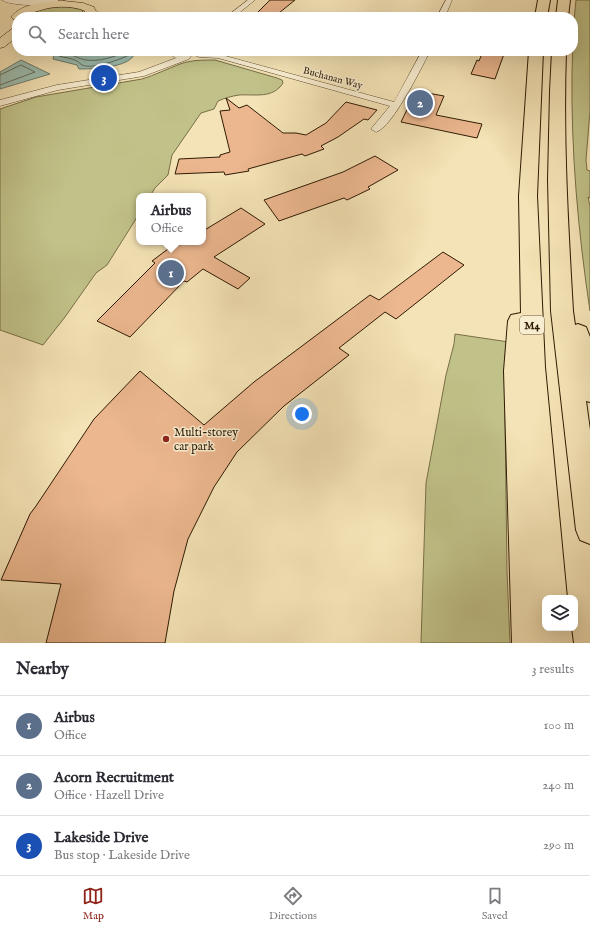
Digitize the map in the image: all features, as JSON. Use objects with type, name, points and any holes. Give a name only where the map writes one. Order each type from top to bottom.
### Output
[{"type":"highway","points":[[542,12],[544,0]]},
{"type":"highway","points":[[563,12],[564,0]]},
{"type":"highway","name":"M4","points":[[528,643],[516,371],[536,56]]},
{"type":"highway","points":[[559,56],[556,91],[557,180],[562,311],[590,530]]},
{"type":"highway","name":"M4","points":[[528,196],[533,367],[552,595]]},
{"type":"highway","points":[[559,240],[590,392]]},
{"type":"highway","points":[[555,631],[557,643]]},
{"type":"main road","points":[[22,12],[35,5],[61,1],[79,3],[89,8]]},
{"type":"main road","points":[[0,44],[12,35]]},
{"type":"main road","points":[[0,53],[12,47]]},
{"type":"street","points":[[6,0],[25,2],[61,1]]},
{"type":"street","points":[[236,12],[252,0]]},
{"type":"street","points":[[443,12],[449,0]]},
{"type":"street","points":[[0,4],[12,13]]},
{"type":"street","points":[[159,68],[167,56]]},
{"type":"street","name":"Buchanan Way","points":[[183,56],[190,56]]},
{"type":"street","name":"Buchanan Way","points":[[222,56],[396,105]]},
{"type":"street","points":[[376,129],[396,105],[409,85],[424,56]]},
{"type":"street","points":[[0,103],[57,88],[126,78],[159,68],[186,57]]},
{"type":"green space","points":[[576,0],[590,0],[590,111],[586,160],[587,170],[590,171],[590,198],[588,197],[590,206],[590,311],[582,251],[574,162],[572,72],[573,56],[578,56],[578,12],[575,12]]},
{"type":"green space","points":[[63,3],[83,10],[82,12],[32,12]]},
{"type":"green space","points":[[202,60],[215,60],[277,78],[282,80],[283,83],[279,88],[269,94],[239,95],[223,99],[218,101],[214,109],[201,113],[172,155],[168,175],[152,193],[136,193],[136,219],[107,265],[96,273],[43,345],[0,330],[0,109],[36,97],[142,79],[180,64]]},
{"type":"green space","points":[[455,334],[509,342],[505,418],[507,571],[510,643],[421,643],[426,483]]},
{"type":"water","points":[[54,56],[133,56],[126,62],[119,65],[102,68],[79,69],[77,65],[53,59]]},
{"type":"water","points":[[21,60],[50,74],[0,89],[0,72]]},
{"type":"building","points":[[270,0],[295,0],[280,12],[258,12]]},
{"type":"building","points":[[481,56],[503,56],[495,79],[471,74],[477,60],[479,61]]},
{"type":"building","points":[[416,91],[444,96],[436,115],[482,124],[477,138],[401,122]]},
{"type":"building","points":[[226,98],[239,108],[247,105],[283,133],[306,135],[326,123],[346,102],[377,110],[368,120],[364,119],[338,137],[321,146],[324,149],[305,156],[302,154],[248,169],[249,171],[225,175],[224,172],[175,174],[179,159],[220,157],[220,155],[230,152],[220,111],[230,110]]},
{"type":"building","points":[[375,156],[398,170],[368,187],[370,189],[347,200],[344,198],[279,221],[264,200],[343,172]]},
{"type":"building","points":[[241,208],[265,224],[214,257],[250,278],[238,289],[203,269],[187,282],[184,281],[130,337],[97,321],[155,263],[152,261],[173,245],[206,245],[206,229]]},
{"type":"building","name":"Multi-storey car park","points":[[443,252],[464,265],[396,319],[385,312],[339,348],[349,355],[284,406],[237,452],[214,487],[188,539],[174,591],[165,643],[46,643],[61,584],[1,580],[30,514],[94,419],[140,371],[204,425],[254,382],[370,295],[379,300]]},
{"type":"place","name":"Lakeside Drive","points":[[104,78]]},
{"type":"place","name":"Acorn Recruitment","points":[[420,103]]},
{"type":"place","name":"Airbus","points":[[171,273]]},
{"type":"place","name":"Multi-storey car park","points":[[166,439]]}]
